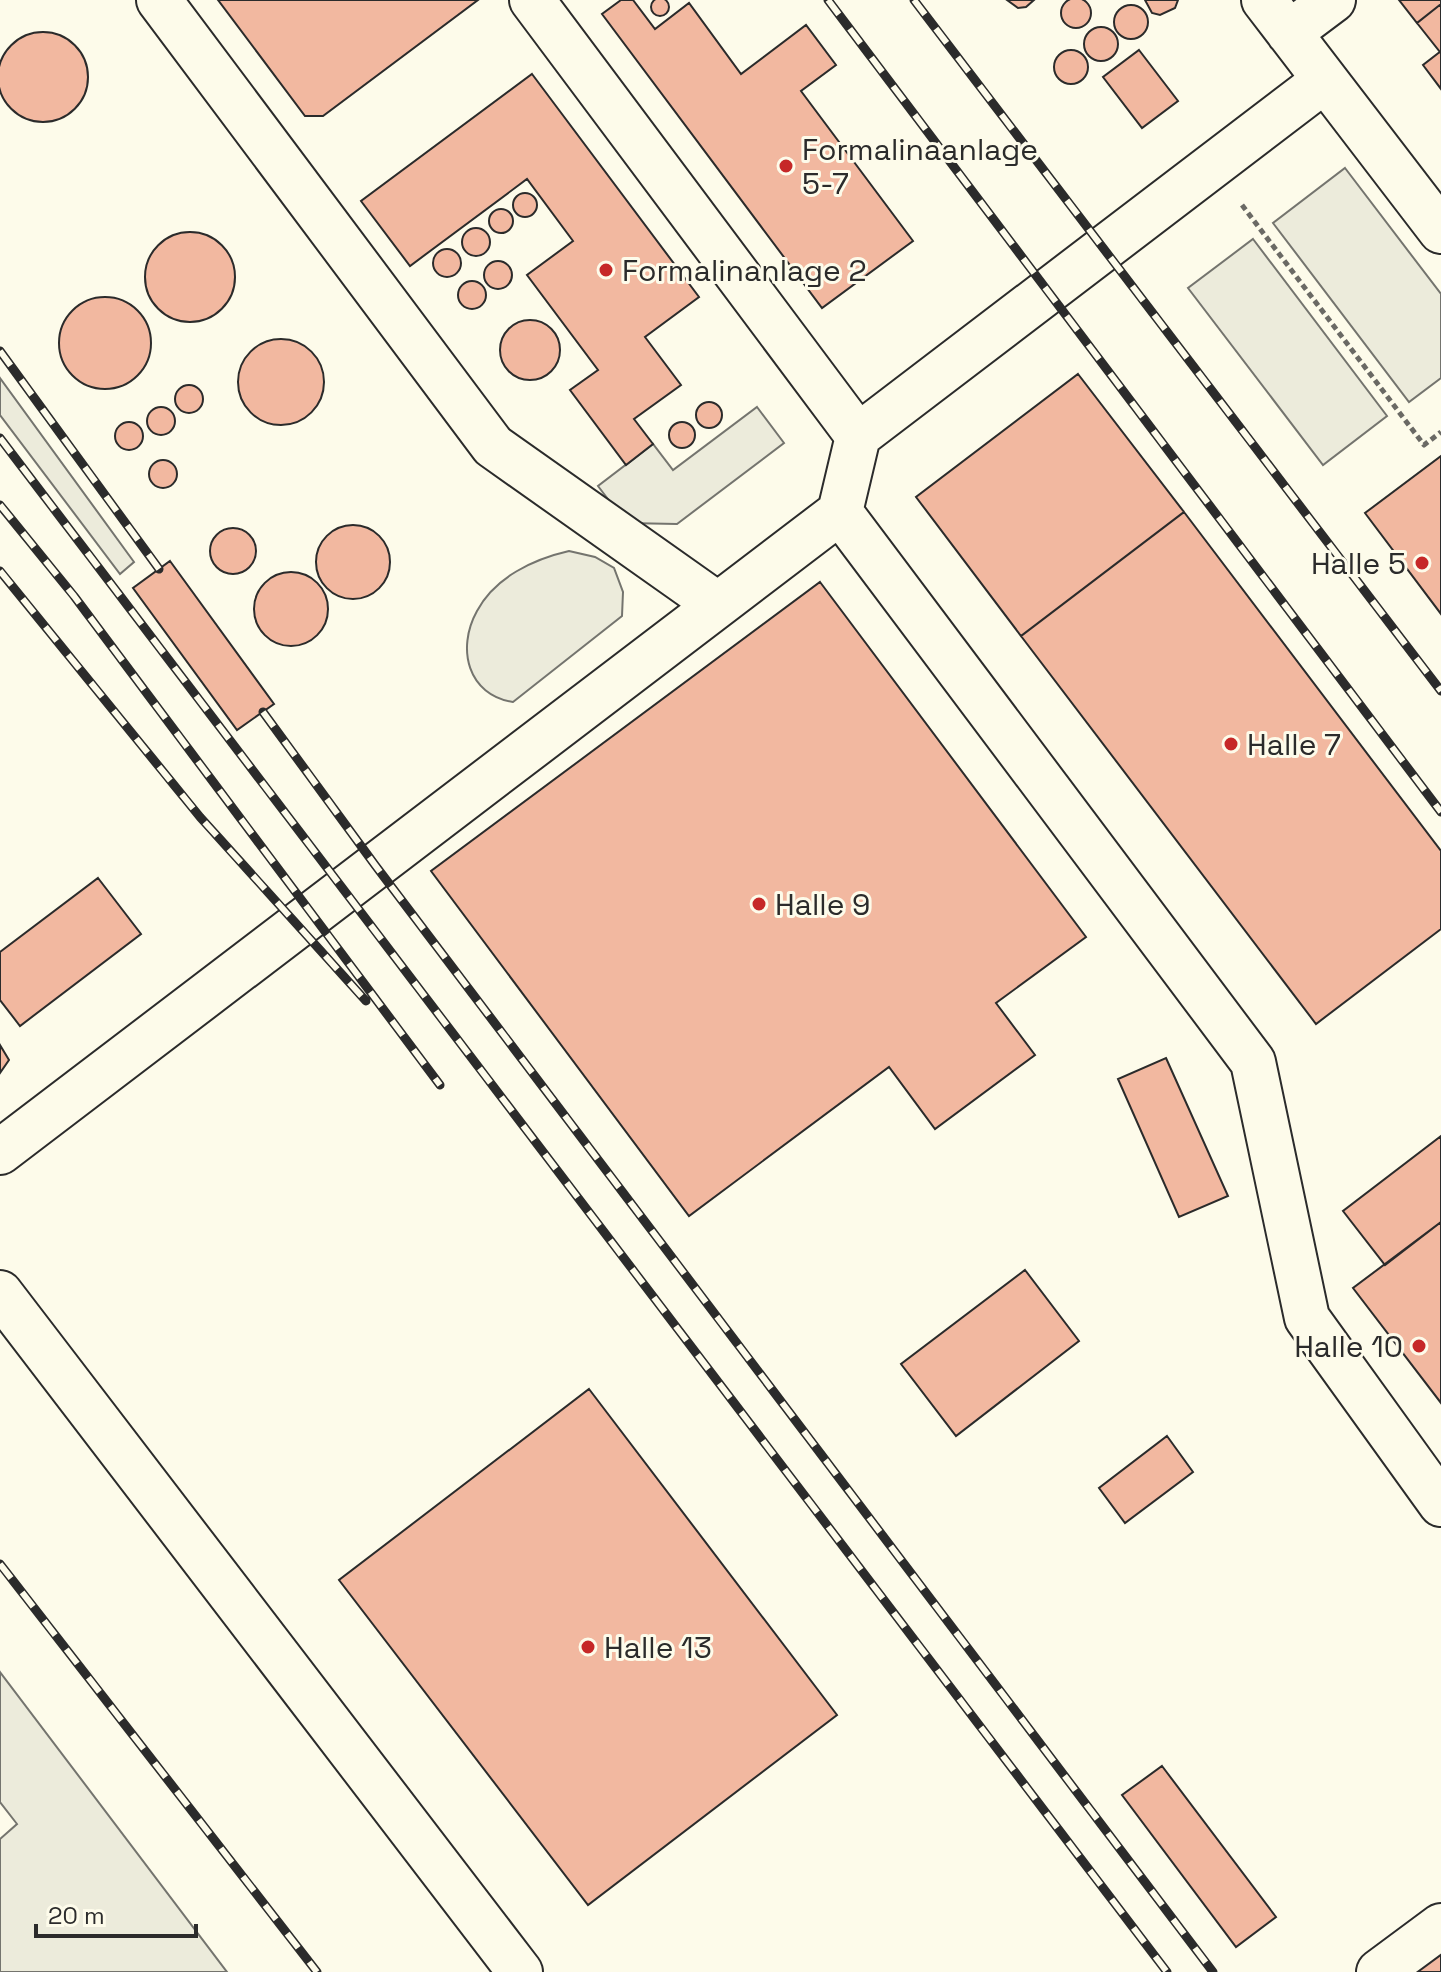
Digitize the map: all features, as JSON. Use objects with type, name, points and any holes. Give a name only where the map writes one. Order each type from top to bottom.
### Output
[{"type":"lane","points":[[159,0],[493,446],[718,605]]},
{"type":"lane","points":[[532,0],[858,436]]},
{"type":"lane","points":[[1333,0],[1277,16],[1441,231]]},
{"type":"lane","points":[[0,1152],[840,512],[858,436],[1325,80]]},
{"type":"lane","points":[[840,512],[1253,1062],[1307,1318],[1441,1504]]},
{"type":"lane","points":[[0,1293],[520,1972]]},
{"type":"lane","points":[[1379,1972],[1441,1926]]},
{"type":"path","points":[[1212,166],[1424,445],[1441,432]]},
{"type":"shaded area","points":[[1345,168],[1441,294],[1441,378],[1409,402],[1273,223]]},
{"type":"shaded area","points":[[1253,239],[1387,416],[1323,465],[1188,288]]},
{"type":"shaded area","points":[[0,378],[134,562],[120,574],[0,415]]},
{"type":"shaded area","points":[[757,407],[784,443],[677,524],[626,523],[598,486],[653,444],[673,470]]},
{"type":"shaded area","points":[[569,551],[595,557],[614,568],[623,592],[622,616],[513,702],[498,698],[485,690],[470,668],[467,640],[477,611],[494,588],[517,571]]},
{"type":"shaded area","points":[[0,1672],[227,1972],[0,1972],[0,1839],[17,1824],[0,1802]]},
{"type":"building","points":[[660,-2],[669,7],[660,16],[651,7]]},
{"type":"building","points":[[1076,-2],[1087,2],[1091,13],[1087,24],[1076,28],[1065,24],[1061,13],[1065,2]]},
{"type":"building","points":[[218,0],[478,0],[323,116],[305,116]]},
{"type":"building","name":"Formalinaanlage 5-7","points":[[621,0],[633,0],[655,29],[689,3],[741,74],[806,25],[836,65],[801,91],[913,241],[822,308],[602,14]]},
{"type":"building","points":[[1007,0],[1034,0],[1026,7],[1018,8]]},
{"type":"building","points":[[1145,0],[1178,0],[1175,8],[1160,15],[1152,13]]},
{"type":"building","points":[[1399,0],[1441,0],[1441,4],[1417,23]]},
{"type":"building","points":[[1441,4],[1441,51],[1440,52],[1417,23]]},
{"type":"building","points":[[1131,5],[1143,10],[1148,22],[1143,34],[1131,39],[1119,34],[1114,22],[1119,10]]},
{"type":"building","points":[[1101,27],[1113,32],[1118,44],[1113,56],[1101,61],[1089,56],[1084,44],[1089,32]]},
{"type":"building","points":[[34,32],[52,32],[68,39],[81,52],[88,68],[88,86],[81,102],[68,115],[52,122],[34,122],[18,115],[5,102],[-2,86],[-2,68],[5,52],[18,39]]},
{"type":"building","points":[[1071,50],[1083,55],[1088,67],[1083,79],[1071,84],[1059,79],[1054,67],[1059,55]]},
{"type":"building","points":[[1139,50],[1178,101],[1142,128],[1103,77]]},
{"type":"building","points":[[1441,51],[1441,89],[1423,65]]},
{"type":"building","name":"Formalinanlage 2","points":[[532,74],[699,297],[645,337],[681,385],[634,419],[653,444],[626,465],[570,390],[598,370],[527,275],[573,241],[527,179],[410,266],[361,201]]},
{"type":"building","points":[[525,193],[533,197],[537,205],[533,213],[525,217],[517,213],[513,205],[517,197]]},
{"type":"building","points":[[501,209],[509,213],[513,221],[509,229],[501,233],[493,229],[489,221],[493,213]]},
{"type":"building","points":[[476,228],[486,232],[490,242],[486,252],[476,256],[466,252],[462,242],[466,232]]},
{"type":"building","points":[[190,232],[207,236],[222,245],[231,260],[235,277],[231,294],[222,309],[207,318],[190,322],[173,318],[158,309],[149,294],[145,277],[149,260],[158,245],[173,236]]},
{"type":"building","points":[[447,249],[457,253],[461,263],[457,273],[447,277],[437,273],[433,263],[437,253]]},
{"type":"building","points":[[498,261],[508,265],[512,275],[508,285],[498,289],[488,285],[484,275],[488,265]]},
{"type":"building","points":[[472,281],[482,285],[486,295],[482,305],[472,309],[462,305],[458,295],[462,285]]},
{"type":"building","points":[[105,297],[123,301],[137,311],[147,325],[151,343],[147,361],[137,375],[123,385],[105,389],[87,385],[73,375],[63,361],[59,343],[63,325],[73,311],[87,301]]},
{"type":"building","points":[[530,320],[542,322],[551,329],[558,338],[558,362],[551,371],[542,378],[530,380],[518,378],[509,371],[502,362],[500,350],[502,338],[509,329],[518,322]]},
{"type":"building","points":[[281,339],[298,342],[312,351],[321,365],[324,382],[321,399],[312,413],[298,422],[281,425],[264,422],[250,413],[241,399],[238,382],[241,365],[250,351],[264,342]]},
{"type":"building","points":[[1078,374],[1184,512],[1021,636],[916,497]]},
{"type":"building","points":[[189,385],[199,389],[203,399],[199,409],[189,413],[179,409],[175,399],[179,389]]},
{"type":"building","points":[[709,402],[718,406],[722,415],[718,424],[709,428],[700,424],[696,415],[700,406]]},
{"type":"building","points":[[161,407],[171,411],[175,421],[171,431],[161,435],[151,431],[147,421],[151,411]]},
{"type":"building","points":[[129,422],[139,426],[143,436],[139,446],[129,450],[119,446],[115,436],[119,426]]},
{"type":"building","points":[[682,422],[692,425],[695,435],[692,445],[682,448],[672,445],[669,435],[672,425]]},
{"type":"building","name":"Halle 5","points":[[1441,456],[1441,614],[1365,513]]},
{"type":"building","points":[[163,460],[173,464],[177,474],[173,484],[163,488],[153,484],[149,474],[153,464]]},
{"type":"building","name":"Halle 7","points":[[1184,512],[1441,851],[1441,929],[1316,1024],[1021,636]]},
{"type":"building","points":[[353,525],[367,528],[379,536],[387,548],[390,562],[387,576],[379,588],[367,596],[353,599],[339,596],[327,588],[319,576],[316,562],[319,548],[327,536],[339,528]]},
{"type":"building","points":[[233,528],[249,535],[256,551],[249,567],[233,574],[217,567],[210,551],[217,535]]},
{"type":"building","points":[[170,561],[274,704],[237,730],[133,588]]},
{"type":"building","points":[[291,572],[305,575],[317,583],[325,595],[328,609],[325,623],[317,635],[305,643],[291,646],[277,643],[265,635],[257,623],[254,609],[257,595],[265,583],[277,575]]},
{"type":"building","name":"Halle 9","points":[[820,582],[1086,937],[996,1003],[1035,1055],[935,1129],[889,1067],[689,1216],[431,871]]},
{"type":"building","points":[[98,878],[141,934],[20,1026],[0,1000],[0,952]]},
{"type":"building","points":[[0,1045],[9,1060],[0,1073]]},
{"type":"building","points":[[1166,1058],[1228,1196],[1179,1217],[1118,1079]]},
{"type":"building","points":[[1441,1136],[1441,1222],[1385,1265],[1343,1211]]},
{"type":"building","name":"Halle 10","points":[[1441,1222],[1441,1403],[1353,1288]]},
{"type":"building","points":[[1025,1270],[1079,1341],[956,1436],[901,1364]]},
{"type":"building","name":"Halle 13","points":[[589,1389],[837,1715],[588,1905],[339,1580]]},
{"type":"building","points":[[1167,1436],[1193,1472],[1125,1523],[1099,1488]]},
{"type":"building","points":[[1162,1766],[1276,1917],[1236,1947],[1122,1795]]},
{"type":"building","points":[[1441,1935],[1441,1972],[1392,1972]]},
{"type":"railway","points":[[828,0],[1441,812]]},
{"type":"railway","points":[[914,0],[1441,691]]},
{"type":"railway","points":[[0,351],[159,569]]},
{"type":"railway","points":[[0,438],[1167,1972]]},
{"type":"railway","points":[[0,505],[74,596],[440,1085]]},
{"type":"railway","points":[[0,571],[200,817],[366,1001]]},
{"type":"railway","points":[[263,712],[375,865],[1213,1972]]},
{"type":"railway","points":[[0,1564],[317,1972]]},
{"type":"place","name":"Formalinaanlage 5-7","points":[[786,166]]},
{"type":"place","name":"Formalinanlage 2","points":[[606,270]]},
{"type":"place","name":"Halle 5","points":[[1422,563]]},
{"type":"place","name":"Halle 7","points":[[1231,744]]},
{"type":"place","name":"Halle 9","points":[[759,904]]},
{"type":"place","name":"Halle 10","points":[[1419,1346]]},
{"type":"place","name":"Halle 13","points":[[588,1647]]}]
